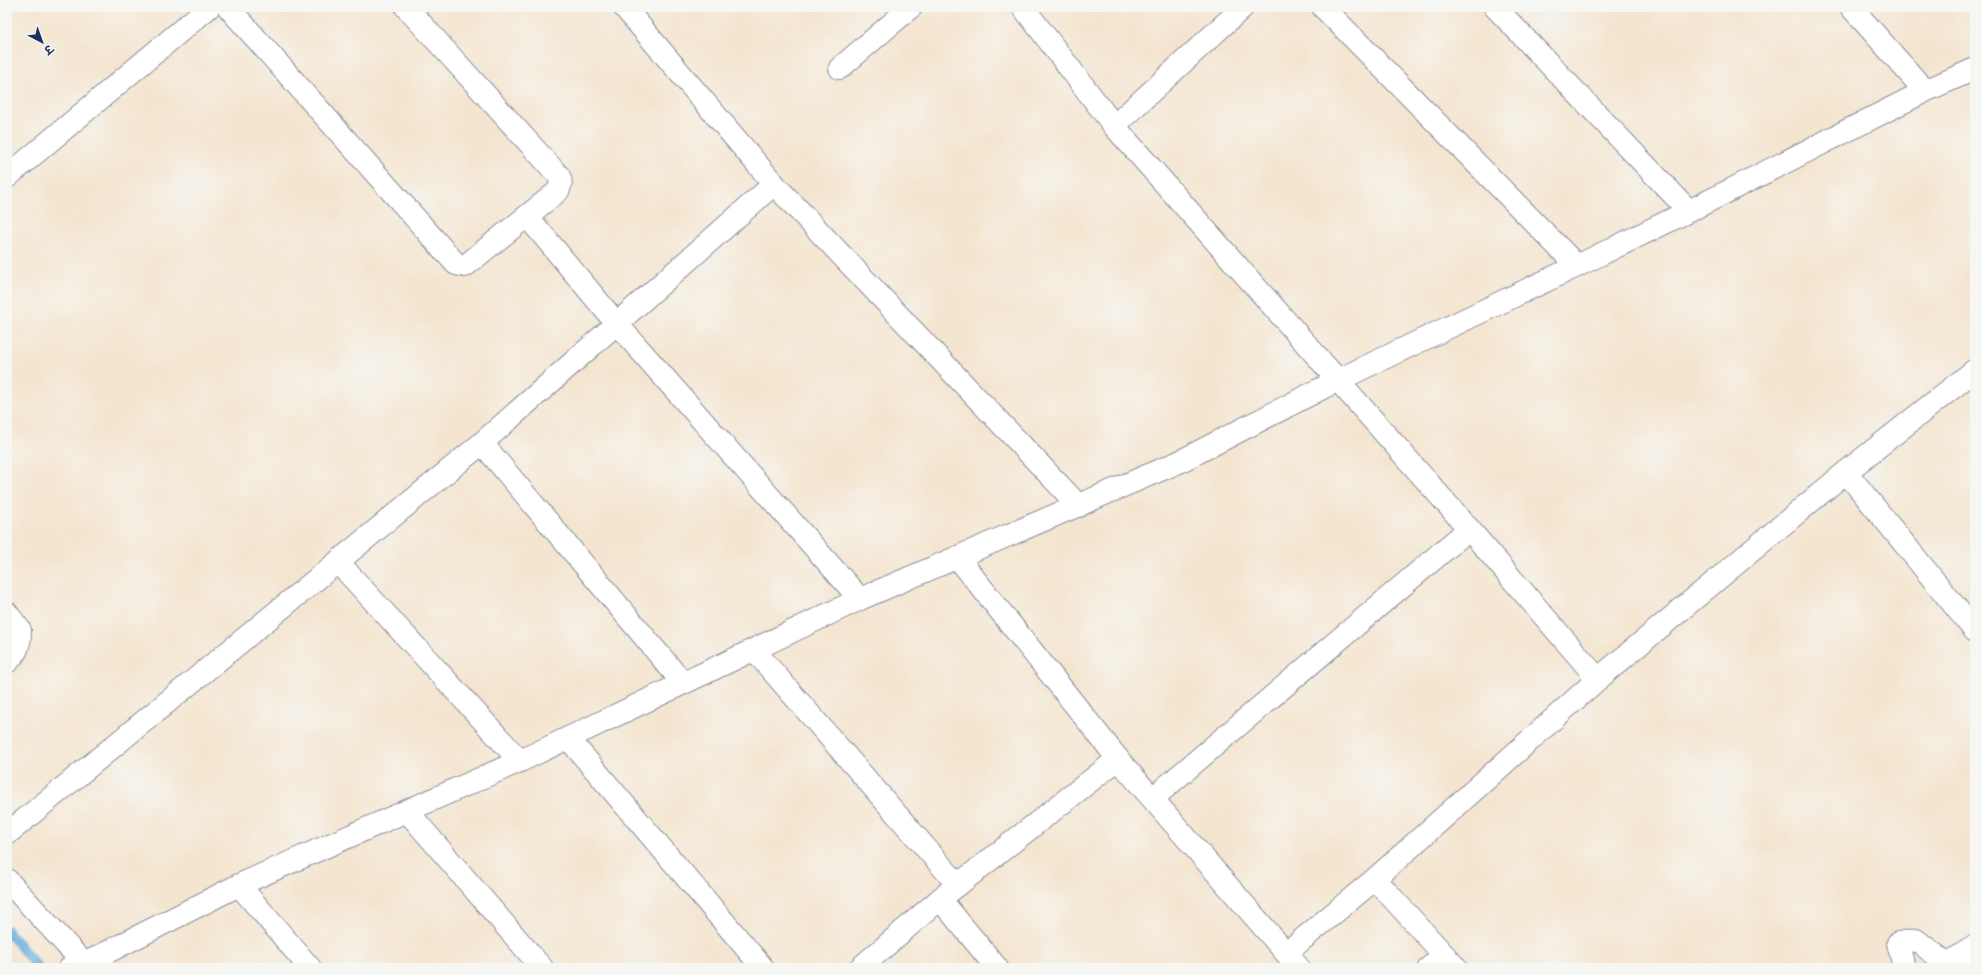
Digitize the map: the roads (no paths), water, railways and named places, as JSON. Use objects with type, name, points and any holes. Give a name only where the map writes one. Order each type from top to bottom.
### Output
[{"type":"street","points":[[7,177],[209,7]]},
{"type":"street","points":[[228,7],[456,264],[465,266],[471,263],[558,191],[561,186],[559,176],[406,7]]},
{"type":"street","points":[[624,7],[774,184],[1079,506]]},
{"type":"street","points":[[840,68],[911,7]]},
{"type":"street","points":[[1023,7],[1114,126],[1470,529],[1598,678]]},
{"type":"street","points":[[1114,126],[1243,7]]},
{"type":"street","points":[[1323,7],[1577,266]]},
{"type":"street","points":[[1495,7],[1689,211]]},
{"type":"street","points":[[1850,7],[1925,91]]},
{"type":"street","points":[[7,880],[81,967],[239,885],[520,761],[860,599],[1180,462],[1338,380],[1577,266],[1925,91],[1975,69]]},
{"type":"street","points":[[7,834],[482,443],[774,184]]},
{"type":"street","points":[[527,216],[617,324],[860,599]]},
{"type":"street","points":[[958,558],[1118,759],[1292,961],[1375,879],[1598,678],[1846,472],[1975,370]]},
{"type":"street","points":[[482,443],[683,683]]},
{"type":"street","points":[[1846,472],[1975,631]]},
{"type":"street","points":[[1152,798],[1470,529]]},
{"type":"street","points":[[338,562],[520,761]]},
{"type":"street","points":[[7,613],[20,630],[20,645],[7,662]]},
{"type":"street","points":[[754,650],[958,885]]},
{"type":"street","points":[[568,738],[763,968]]},
{"type":"street","points":[[860,968],[940,899],[1118,759]]},
{"type":"street","points":[[407,811],[542,968]]},
{"type":"street","points":[[1375,879],[1443,964]]},
{"type":"street","points":[[239,885],[310,968]]},
{"type":"street","points":[[940,899],[997,968]]},
{"type":"street","points":[[1904,968],[1898,943],[1916,940],[1945,962],[1952,961],[1975,946]]},
{"type":"waterway","points":[[7,930],[38,968]]}]
